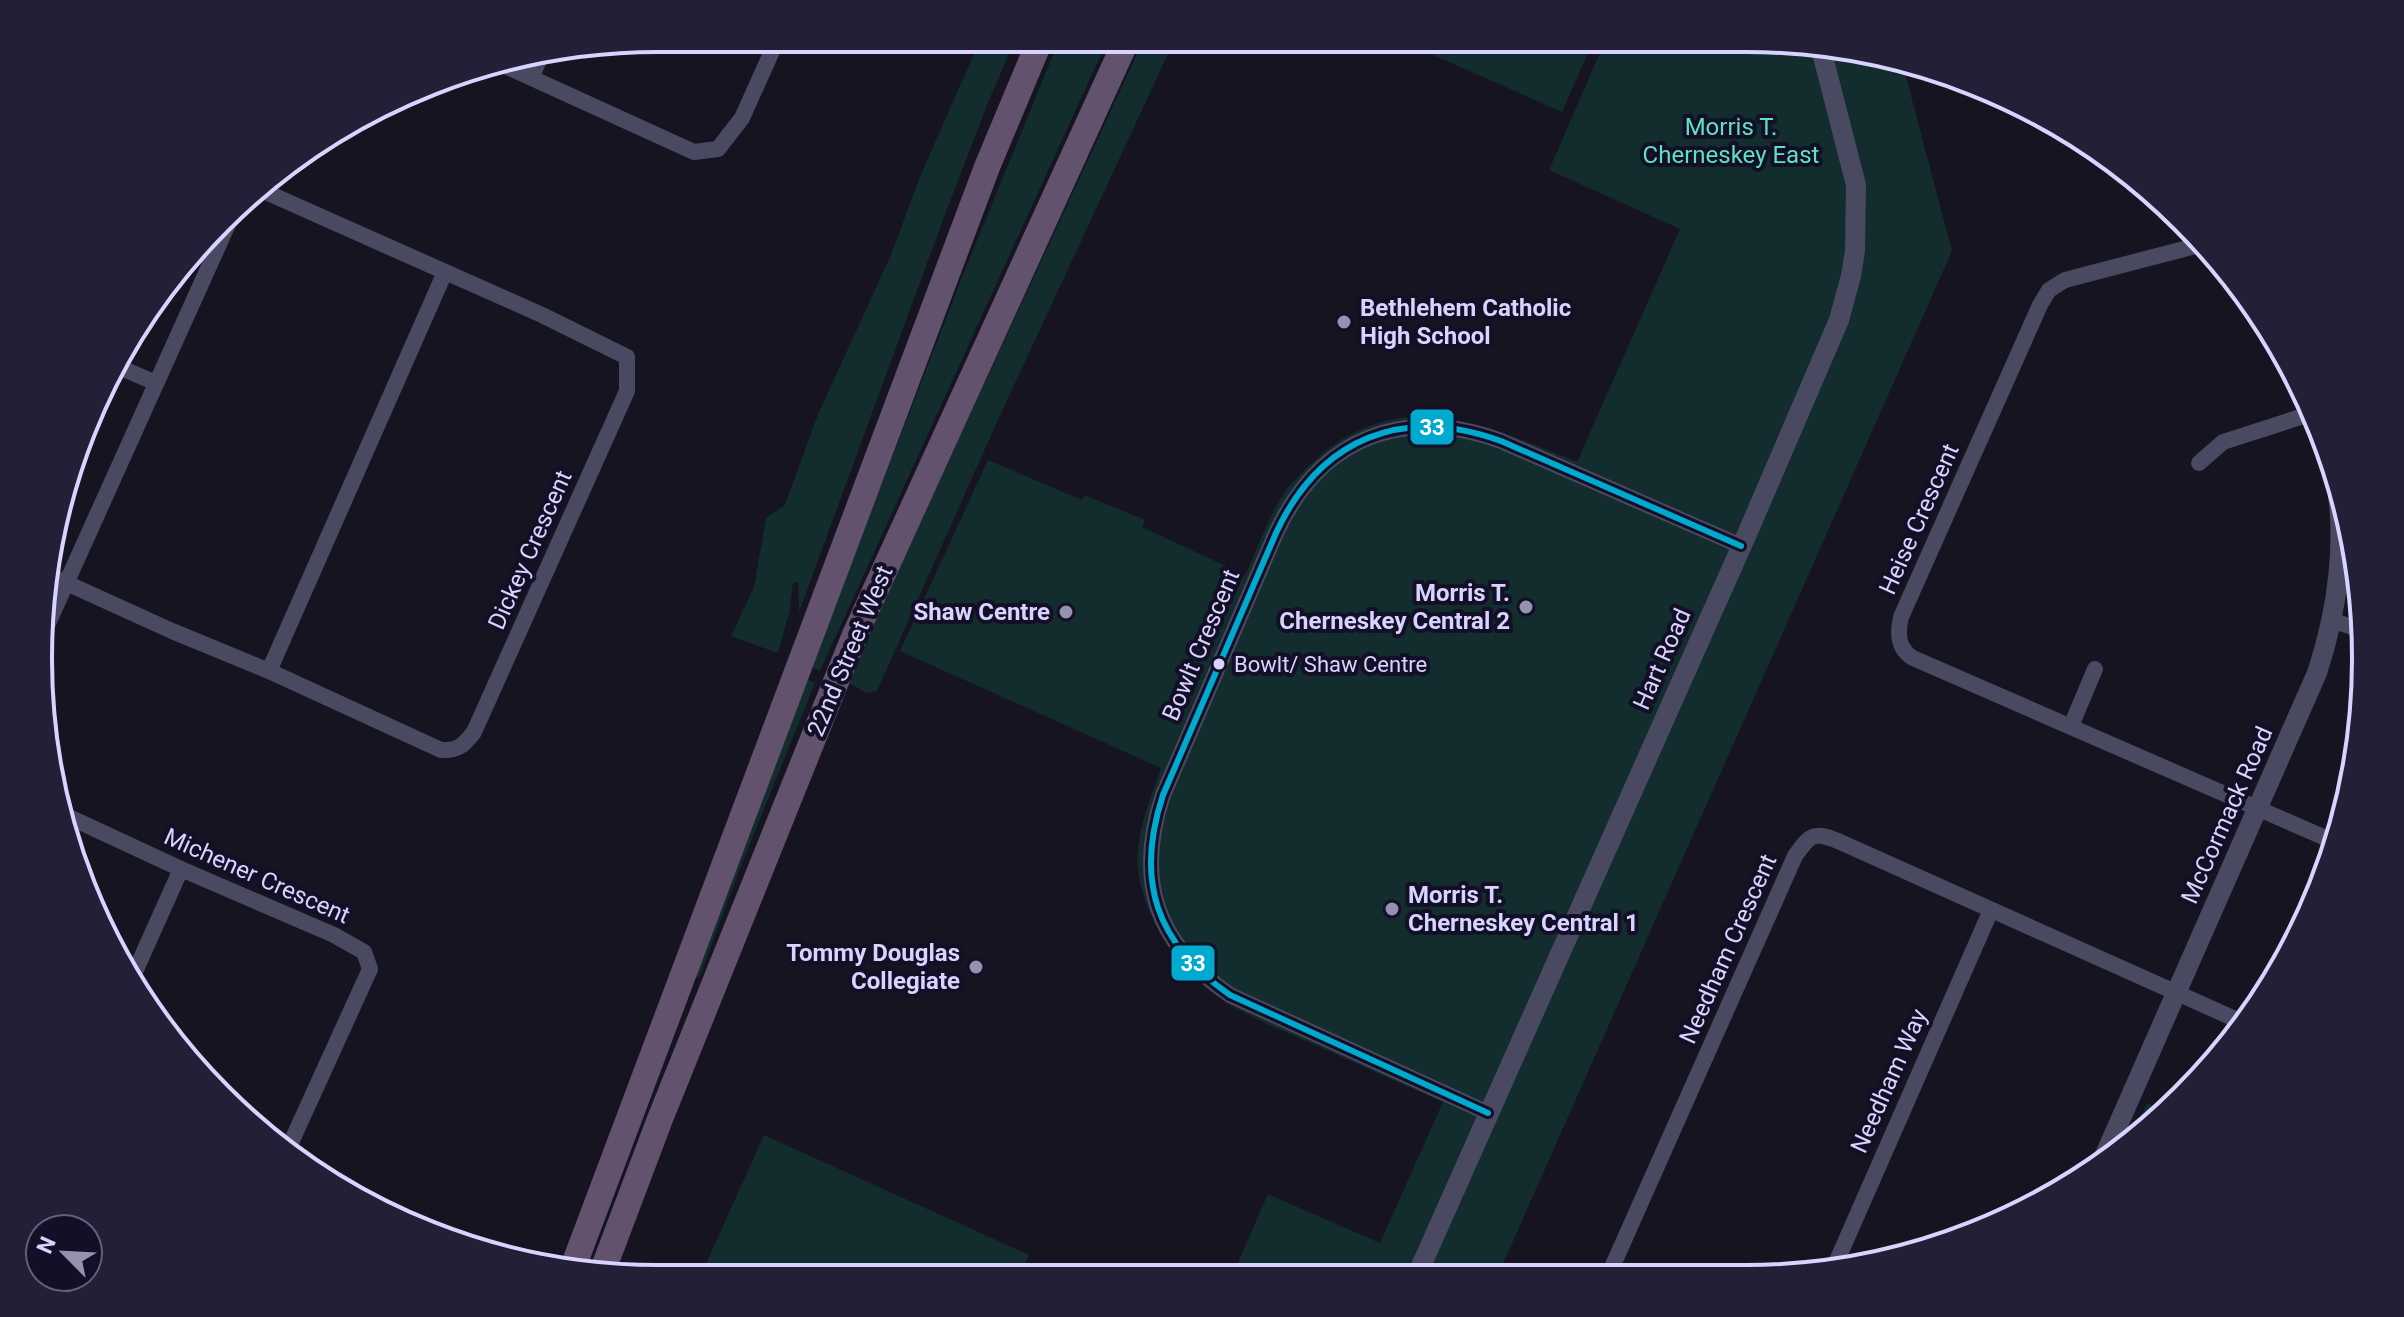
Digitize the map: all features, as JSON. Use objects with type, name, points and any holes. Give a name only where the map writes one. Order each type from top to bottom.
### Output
[{"type":"highway","name":"22nd Street West","points":[[576,1259],[982,181],[1035,52]]},
{"type":"highway","name":"22nd Street West","points":[[606,1263],[660,1119],[854,637],[1121,52]]},
{"type":"street","points":[[514,70],[694,152],[718,149],[742,118],[772,52]]},
{"type":"street","name":"Hart Road","points":[[1421,1265],[1843,309],[1857,228],[1856,185],[1823,57]]},
{"type":"street","points":[[531,78],[537,65]]},
{"type":"street","name":"Dickey Crescent","points":[[59,580],[269,671],[430,746],[454,751],[474,732],[627,391],[627,357],[542,315],[270,194]]},
{"type":"street","points":[[59,580],[156,383],[221,240]]},
{"type":"street","name":"Heise Crescent","points":[[2190,247],[2065,280],[2049,290],[1907,603],[1898,629],[1901,647],[1913,658],[2324,838]]},
{"type":"street","points":[[269,671],[445,272]]},
{"type":"street","points":[[125,370],[156,383]]},
{"type":"street","points":[[2199,463],[2223,442],[2302,417]]},
{"type":"street","name":"Bowlt Crescent","points":[[1488,1113],[1230,995],[1185,956],[1171,935],[1156,901],[1150,859],[1156,817],[1276,533],[1302,488],[1343,450],[1377,433],[1402,427],[1429,426],[1464,429],[1501,441],[1741,546]]},
{"type":"street","name":"McCormack Road","points":[[2110,1143],[2317,673],[2337,591],[2340,539]]},
{"type":"street","points":[[2331,620],[2351,627]]},
{"type":"street","points":[[2071,726],[2095,669]]},
{"type":"street","name":"Michener Crescent","points":[[74,819],[334,935],[364,952],[370,969],[291,1142]]},
{"type":"street","name":"Needham Crescent","points":[[1613,1265],[1795,856],[1807,839],[1815,835],[1825,836],[2234,1018]]},
{"type":"street","points":[[137,968],[181,869]]},
{"type":"street","name":"Needham Way","points":[[1838,1258],[1991,910]]},
{"type":"green space","points":[[975,52],[1010,52],[944,217],[799,612],[798,582],[793,583],[778,653],[731,636],[754,587],[766,518],[785,505],[818,414],[891,255],[919,179]]},
{"type":"green space","points":[[1054,52],[1102,52],[820,671],[811,667],[962,277]]},
{"type":"green space","points":[[1138,52],[1169,52],[997,422],[877,691],[866,693],[849,683]]},
{"type":"green space","points":[[1426,52],[1588,52],[1562,112]]},
{"type":"green space","name":"Morris T. Cherneskey East","points":[[1600,52],[1785,53],[1864,64],[1905,74],[1952,251],[1502,1265],[1237,1265],[1268,1194],[1380,1243],[1443,1102],[1252,1017],[1212,993],[1178,960],[1150,913],[1138,869],[1141,830],[1161,768],[900,651],[988,460],[1082,500],[1085,495],[1145,520],[1142,527],[1245,575],[1278,503],[1298,476],[1323,453],[1354,432],[1386,421],[1417,417],[1449,419],[1512,436],[1577,462],[1680,229],[1549,170]]},
{"type":"green space","points":[[804,678],[815,683],[699,978],[692,975]]},
{"type":"green space","points":[[2147,1103],[2154,1106],[2145,1114],[2140,1118]]},
{"type":"green space","points":[[764,1135],[1029,1255],[1024,1265],[705,1265]]},
{"type":"transit line","name":"33","points":[[1488,1113],[1230,995],[1184,954],[1168,931],[1158,907],[1152,882],[1151,855],[1163,795],[1276,533],[1294,500],[1316,473],[1341,453],[1368,438],[1398,429],[1431,427],[1465,431],[1501,441],[1741,546]]},
{"type":"place","name":"Bethlehem Catholic High School","points":[[1344,322]]},
{"type":"place","name":"Morris T. Cherneskey Central 2","points":[[1526,607]]},
{"type":"place","name":"Shaw Centre","points":[[1066,612]]},
{"type":"place","name":"Bowlt/ Shaw Centre","points":[[1219,664]]},
{"type":"place","name":"Morris T. Cherneskey Central 1","points":[[1392,909]]},
{"type":"place","name":"Tommy Douglas Collegiate","points":[[976,967]]}]
